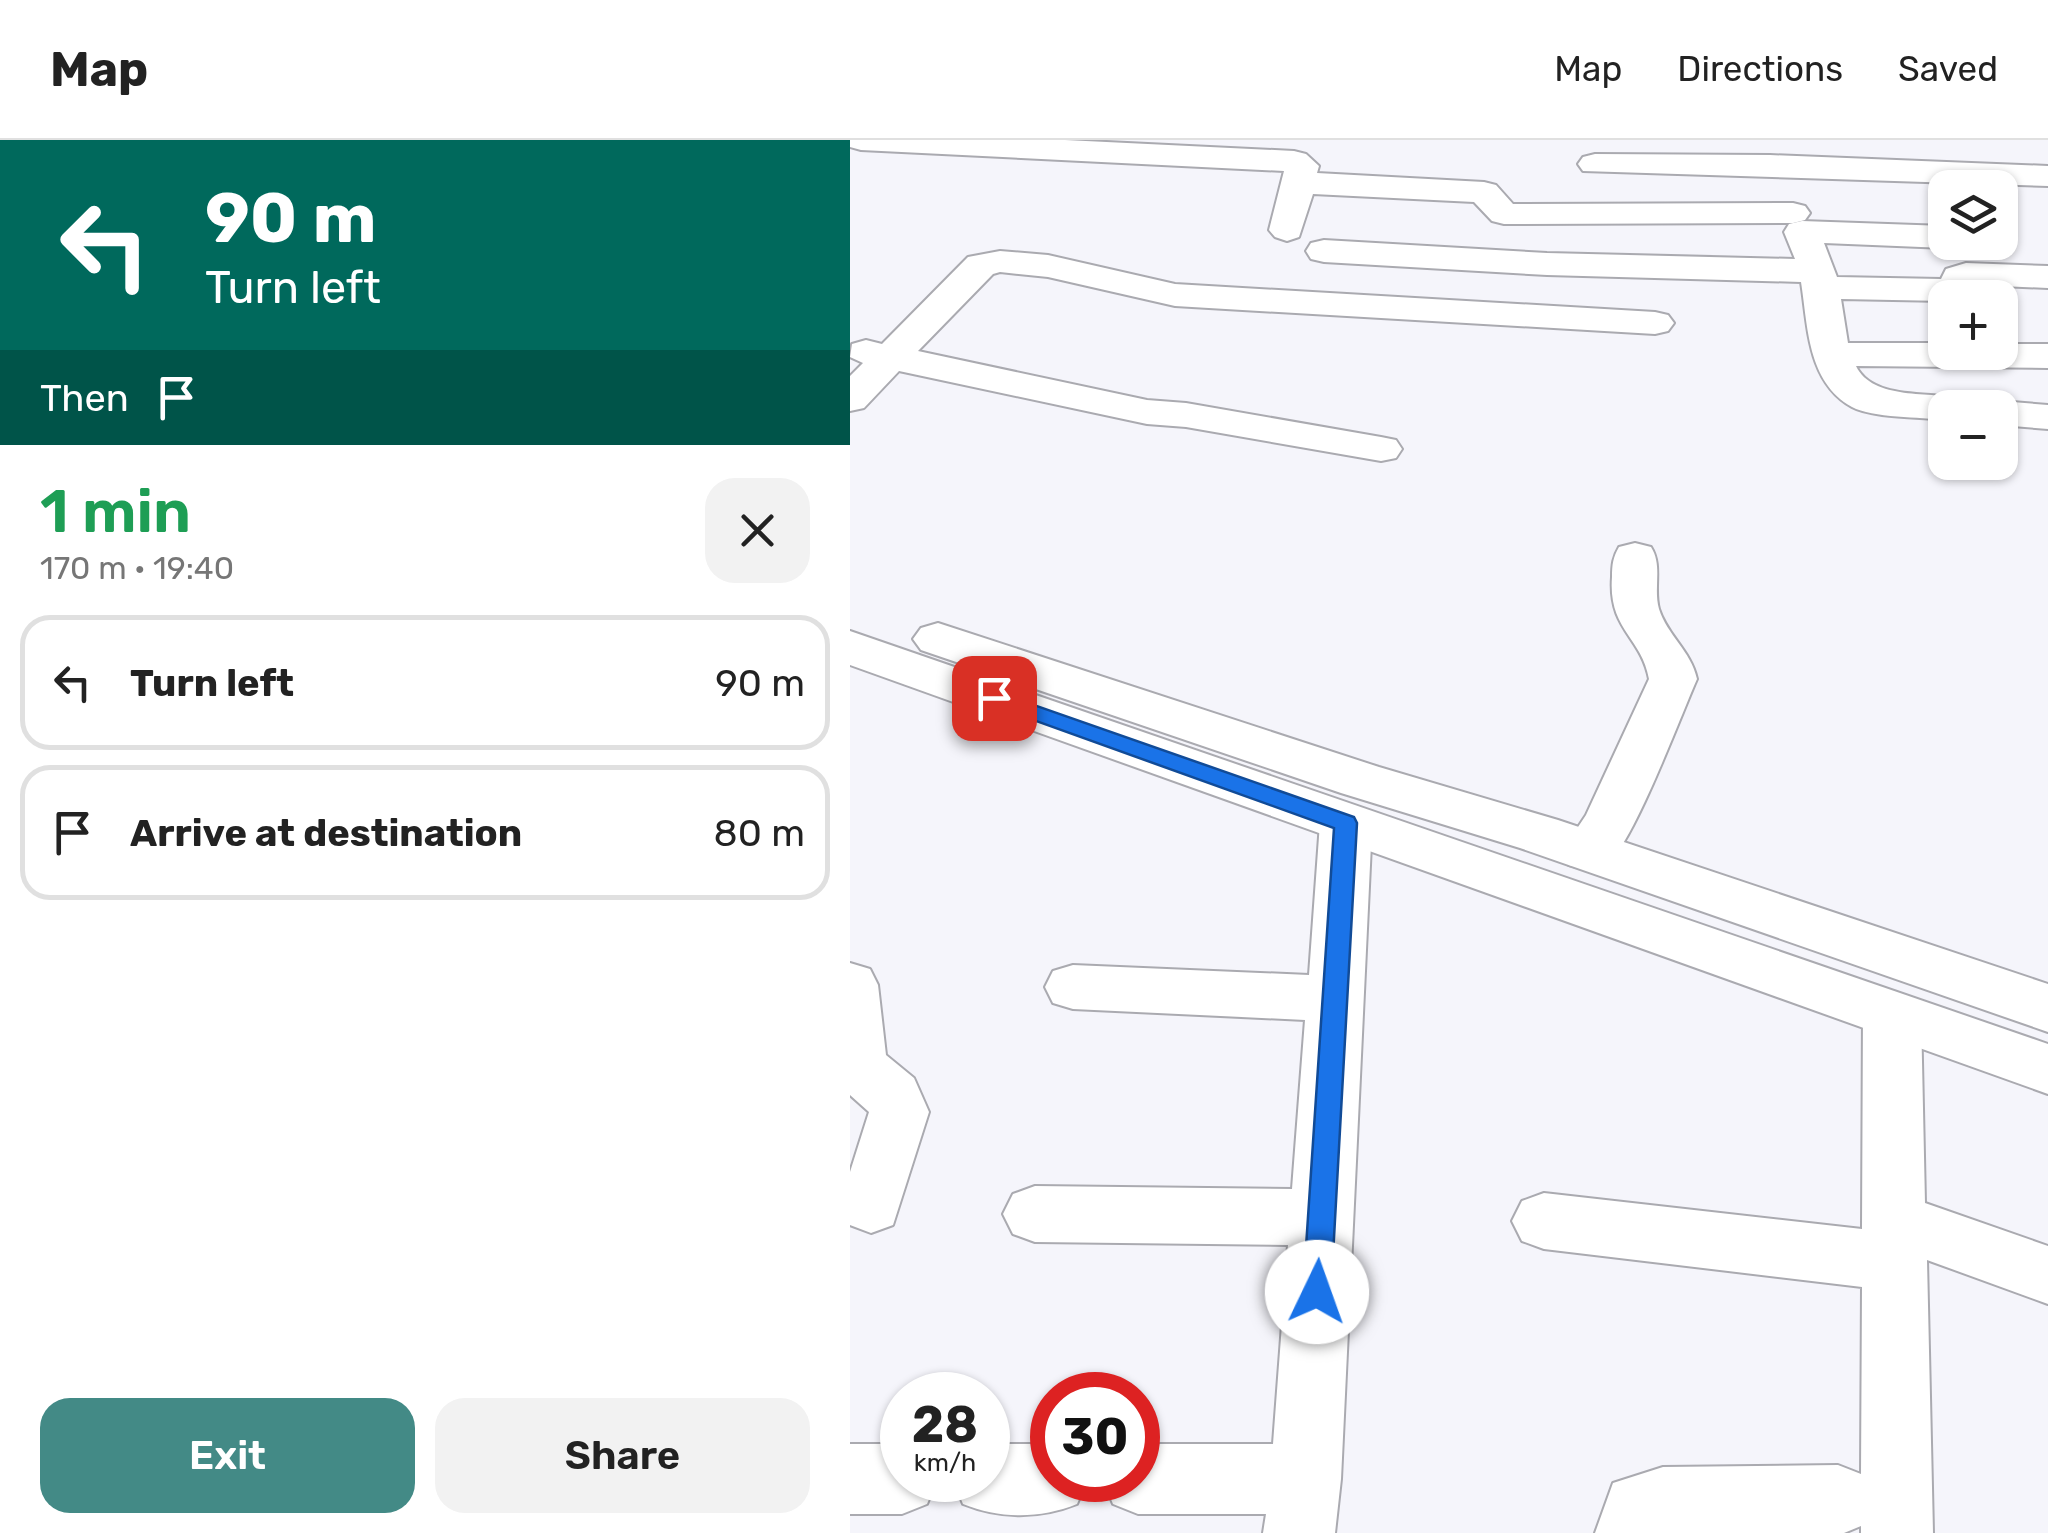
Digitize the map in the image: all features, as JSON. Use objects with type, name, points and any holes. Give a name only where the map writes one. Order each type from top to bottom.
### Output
[{"type":"main road","points":[[851,640],[1588,850],[2048,1008]]},
{"type":"main road","points":[[851,640],[1346,823],[1892,1014],[1960,1042],[2048,1069]]},
{"type":"street","points":[[861,140],[1290,160],[1315,185],[1484,192],[1498,210],[1514,214],[1797,223],[1928,235]]},
{"type":"street","points":[[1763,152],[1819,280],[1831,354],[1842,379],[1867,399],[1928,406]]},
{"type":"street","points":[[1595,164],[1763,152],[2048,176]]},
{"type":"street","points":[[1287,230],[1290,160]]},
{"type":"street","points":[[1324,251],[1948,290],[1960,287],[1959,277],[1966,274],[2048,277]]},
{"type":"street","points":[[850,399],[981,264],[998,258],[1027,260],[1144,292],[1175,296],[1656,323]]},
{"type":"street","points":[[850,349],[1147,412],[1186,415],[1381,449]]},
{"type":"street","points":[[1831,354],[2048,356]]},
{"type":"street","points":[[2018,414],[2048,417]]},
{"type":"street","points":[[1588,850],[1608,822],[1673,678],[1671,658],[1653,639],[1636,608],[1634,557]]},
{"type":"street","points":[[1160,1483],[1303,1506],[1346,823]]},
{"type":"street","points":[[850,984],[855,1054],[862,1070],[889,1086],[900,1112],[870,1205]]},
{"type":"street","points":[[1072,987],[1335,999]]},
{"type":"street","points":[[1631,1533],[1638,1508],[1664,1502],[1868,1517],[1894,1241],[1892,1014]]},
{"type":"street","points":[[1035,1214],[1322,1217]]},
{"type":"street","points":[[1544,1221],[1894,1241],[2048,1276]]},
{"type":"street","points":[[850,1478],[880,1478]]},
{"type":"route","points":[[994,698],[1346,823],[1317,1292]]}]
